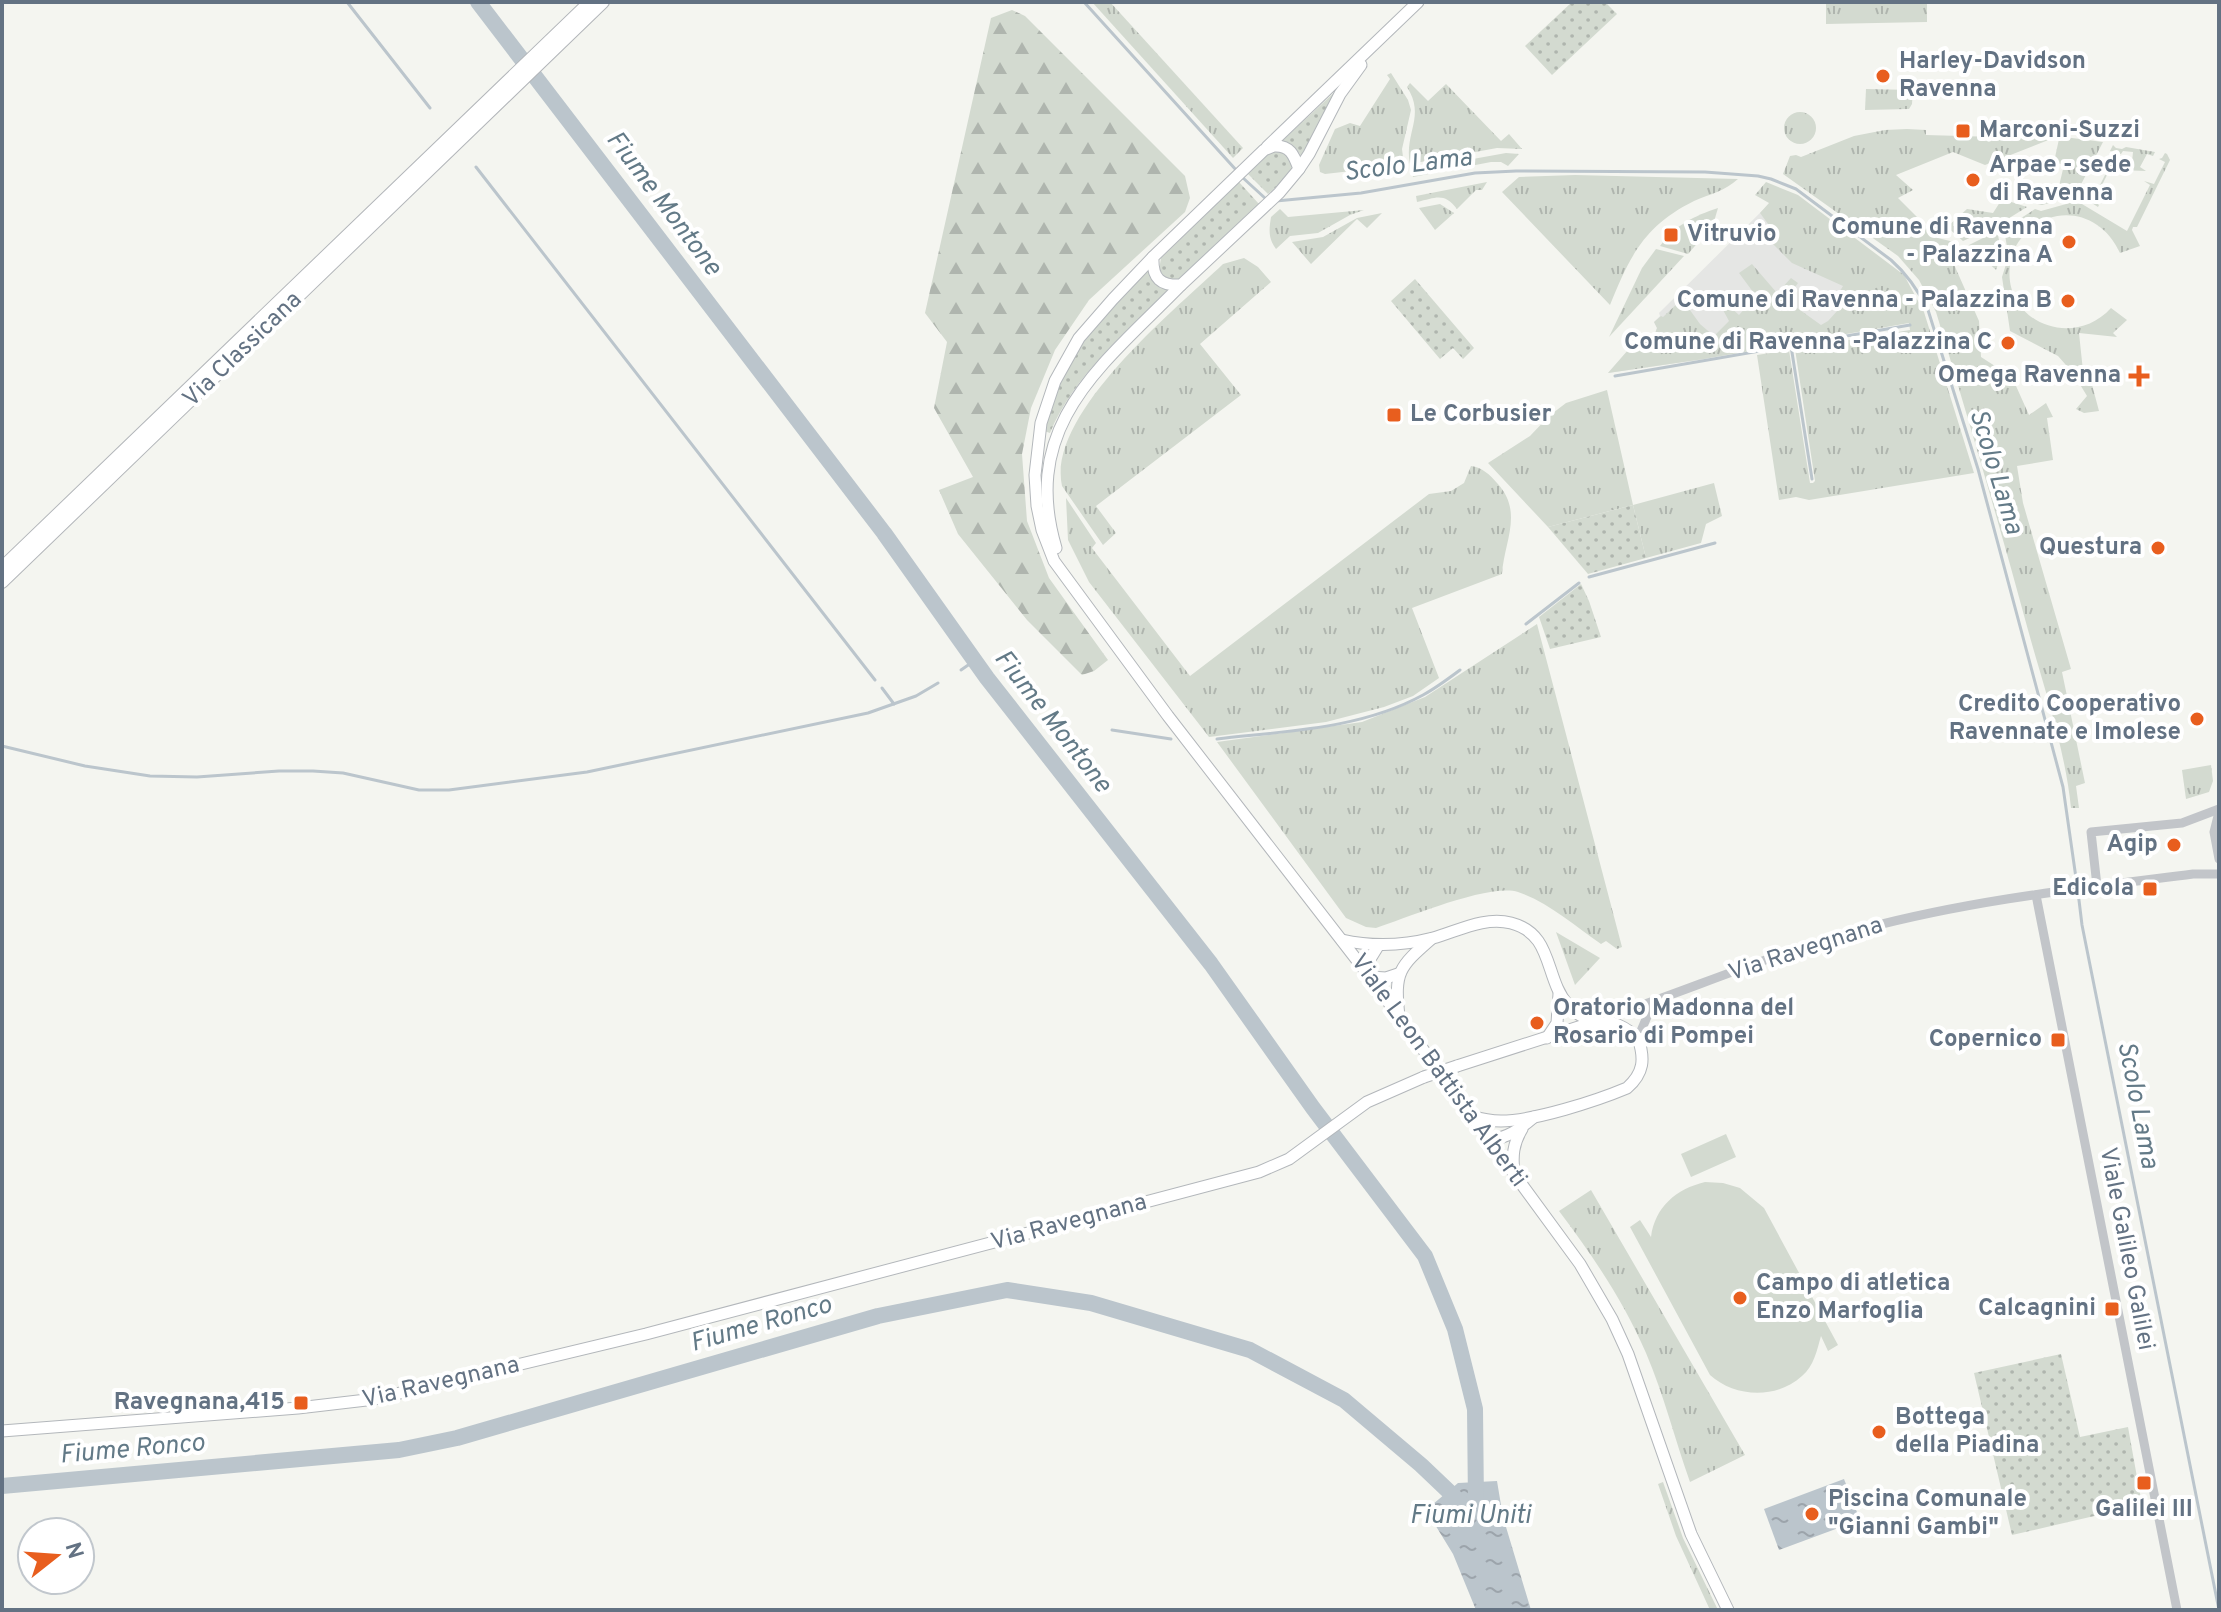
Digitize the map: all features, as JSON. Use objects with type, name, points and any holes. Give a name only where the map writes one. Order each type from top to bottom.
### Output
[{"type":"highway","points":[[480,115],[590,2]]},
{"type":"highway","points":[[480,115],[603,2]]},
{"type":"highway","name":"Via Classicana","points":[[2,568],[480,115]]},
{"type":"highway","name":"Via Classicana","points":[[2,582],[480,115]]},
{"type":"main road","points":[[1264,150],[1418,2]]},
{"type":"main road","points":[[1299,169],[1340,94],[1378,42]]},
{"type":"main road","points":[[1264,150],[1283,146],[1291,151],[1299,169]]},
{"type":"main road","name":"Viale Leon Battista Alberti","points":[[1264,150],[1153,257],[1079,338],[1055,381],[1041,423],[1035,475],[1042,530],[1054,561],[1168,716],[1368,975],[1580,1264],[1612,1319],[1642,1390],[1691,1534],[1728,1610]]},
{"type":"main road","name":"Viale Leon Battista Alberti","points":[[1067,578],[1054,544],[1046,481],[1061,424],[1073,401],[1094,374],[1181,285],[1279,193],[1299,169]]},
{"type":"main road","points":[[1153,257],[1153,268],[1161,281],[1169,286],[1181,285]]},
{"type":"main road","points":[[1341,940],[1378,946],[1399,945],[1485,922],[1499,920],[1513,923],[1526,930],[1544,948],[1559,994],[1557,1023],[1547,1038]]},
{"type":"main road","points":[[1399,1018],[1396,992],[1398,974],[1432,938]]},
{"type":"main road","points":[[1378,946],[1370,959],[1368,975],[1386,978],[1398,974]]},
{"type":"main road","points":[[1471,1116],[1504,1122],[1534,1117],[1627,1088],[1635,1081],[1643,1064],[1638,1038],[1613,1023],[1594,1022],[1574,1011],[1559,994]]},
{"type":"main road","name":"Via Ravegnana","points":[[2,1431],[375,1399],[660,1330],[1275,1167],[1367,1102],[1424,1077],[1594,1022]]},
{"type":"main road","points":[[1488,1139],[1503,1137],[1534,1117]]},
{"type":"main road","points":[[1488,1139],[1504,1122]]},
{"type":"main road","points":[[1514,1174],[1513,1149],[1524,1125]]},
{"type":"street","points":[[2219,810],[2214,832],[2219,859]]},
{"type":"street","points":[[2097,886],[2091,832],[2182,823],[2219,810]]},
{"type":"street","name":"Via Ravegnana","points":[[1594,1022],[1803,946],[1923,915],[2059,891],[2193,874],[2219,874]]},
{"type":"street","name":"Viale Galileo Galilei","points":[[2036,895],[2177,1610]]},
{"type":"street","points":[[1638,1038],[1649,1012],[1673,995]]},
{"type":"shaded area","points":[[1770,203],[1795,216],[1900,304],[1704,359],[1608,373],[1643,333],[1649,336],[1655,333],[1657,328],[1654,322],[1659,313]]},
{"type":"green space","points":[[1092,2],[1110,2],[1243,148],[1233,158]]},
{"type":"green space","points":[[1572,2],[1605,2],[1617,14],[1552,75],[1525,46]]},
{"type":"green space","points":[[1826,2],[1927,2],[1927,22],[1826,24]]},
{"type":"green space","points":[[1012,10],[1025,16],[1185,176],[1190,198],[1185,212],[1089,300],[1055,350],[1031,408],[1022,454],[1027,521],[1049,578],[1108,660],[1094,671],[1082,675],[1027,620],[958,534],[939,490],[973,477],[934,408],[947,342],[925,313],[991,18]]},
{"type":"green space","points":[[1391,73],[1411,110],[1402,149],[1404,165],[1325,174],[1320,172],[1319,165],[1335,129],[1350,123],[1360,126],[1390,79],[1387,75]]},
{"type":"green space","points":[[1410,83],[1428,101],[1446,84],[1501,141],[1509,134],[1522,149],[1497,148],[1410,164],[1415,107],[1407,87]]},
{"type":"green space","points":[[1339,88],[1303,160],[1294,148],[1282,141]]},
{"type":"green space","points":[[1866,89],[1913,90],[1912,104],[1909,109],[1865,110]]},
{"type":"green space","points":[[1800,112],[1811,117],[1816,128],[1811,139],[1800,144],[1789,139],[1784,128],[1789,117]]},
{"type":"green space","points":[[1907,129],[1926,130],[1926,135],[2031,138],[2033,133],[2103,142],[2075,196],[2042,205],[2014,199],[2059,186],[2064,165],[2054,162],[2059,139],[2051,139],[1985,165],[1953,152],[1896,175],[1913,190],[1898,198],[1938,238],[1954,242],[1970,257],[1952,260],[1979,321],[1981,357],[2012,377],[2029,415],[2046,403],[2053,417],[2047,418],[2053,460],[2017,466],[2023,503],[2071,669],[2062,672],[2085,783],[2076,786],[2079,808],[2071,808],[2053,718],[1936,312],[1919,280],[1898,256],[1783,174],[1790,156],[1801,157],[1854,136]]},
{"type":"green space","points":[[2113,145],[2122,149],[2155,152],[2153,156],[2147,154],[2140,167],[2146,171],[2111,167],[2094,201],[2098,207],[2087,197],[2093,199],[2113,159],[2123,165],[2132,162],[2133,152],[2123,151],[2121,154],[2110,151]]},
{"type":"green space","points":[[1270,152],[1287,154],[1292,173],[1268,194],[1248,174]]},
{"type":"green space","points":[[1506,153],[1519,154],[1508,166],[1491,162],[1413,177],[1412,170]]},
{"type":"green space","points":[[2165,153],[2170,160],[2137,227],[2132,230],[2140,246],[2120,253],[2110,236],[2097,224],[2082,217],[2066,215],[2035,225],[2022,237],[2012,254],[2008,253],[2004,229],[2035,209],[2041,211],[2077,201],[2127,231],[2150,185],[2144,181],[2154,184],[2165,162],[2159,159]]},
{"type":"green space","points":[[1575,175],[1738,179],[1677,211],[1651,232],[1632,257],[1610,305],[1502,192],[1519,177]]},
{"type":"green space","points":[[1239,182],[1259,204],[1180,279],[1174,281],[1162,277],[1159,270],[1161,258]]},
{"type":"green space","points":[[1487,182],[1482,190],[1476,190],[1457,209],[1444,198],[1417,202],[1416,196]]},
{"type":"green space","points":[[1766,182],[1798,195],[1904,275],[1924,312],[1974,473],[1809,500],[1796,497],[1779,500],[1757,355],[1789,350],[1810,483],[1813,483],[1795,349],[1910,330],[1909,323],[1608,373],[1643,333],[1649,336],[1655,334],[1657,328],[1654,322],[1682,299],[1700,324],[1714,336],[1729,321],[1723,310],[1728,305],[1739,315],[1756,296],[1739,273],[1752,264],[1777,293],[1791,278],[1798,283],[1786,300],[1821,325],[1848,299],[1840,291],[1843,286],[1792,263],[1767,238],[1774,232],[1760,213],[1769,203],[1755,195]]},
{"type":"green space","points":[[2002,199],[2027,207],[1963,241],[1947,227],[1967,209],[1993,213]]},
{"type":"green space","points":[[1440,204],[1454,213],[1435,230],[1419,208]]},
{"type":"green space","points":[[1718,208],[1713,225],[1688,254],[1660,246],[1686,222]]},
{"type":"green space","points":[[1280,209],[1288,217],[1364,210],[1318,233],[1290,236],[1276,249],[1270,237],[1270,226],[1271,217]]},
{"type":"green space","points":[[1382,213],[1367,228],[1357,219],[1311,264],[1292,242],[1323,237],[1357,218]]},
{"type":"green space","points":[[1997,231],[2002,253],[1996,270],[1969,245]]},
{"type":"green space","points":[[1656,249],[1684,256],[1609,337],[1642,268]]},
{"type":"green space","points":[[1244,258],[1258,267],[1271,282],[1200,344],[1241,395],[1096,506],[1116,533],[1103,545],[1062,486],[1062,458],[1074,427],[1094,396],[1147,335],[1223,264]]},
{"type":"green space","points":[[2008,258],[2011,260],[2010,281],[2016,299],[2026,313],[2041,323],[2058,328],[2077,327],[2095,321],[2111,308],[2127,320],[2113,333],[2117,337],[2079,333],[2083,371],[2091,381],[2099,411],[2084,413],[2076,409],[2087,396],[2073,373],[2058,356],[2010,331],[2002,277]]},
{"type":"green space","points":[[1149,268],[1155,282],[1169,290],[1102,356],[1073,392],[1050,433],[1044,431],[1059,386],[1079,347]]},
{"type":"green space","points":[[1415,279],[1474,348],[1463,359],[1453,348],[1440,359],[1391,301]]},
{"type":"green space","points":[[1607,390],[1633,505],[1548,527],[1488,463],[1530,436],[1566,403]]},
{"type":"green space","points":[[1471,466],[1492,477],[1509,505],[1510,527],[1502,574],[1412,608],[1439,678],[1413,696],[1326,722],[1209,737],[1089,582],[1068,540],[1066,498],[1096,543],[1092,548],[1190,676],[1429,494],[1451,491],[1464,483]]},
{"type":"green space","points":[[1714,483],[1722,516],[1706,524],[1701,543],[1646,558],[1633,505]]},
{"type":"green space","points":[[1633,505],[1646,558],[1588,574],[1548,527]]},
{"type":"green space","points":[[1581,584],[1601,637],[1550,649],[1539,617]]},
{"type":"green space","points":[[1537,624],[1622,947],[1617,949],[1606,941],[1601,944],[1561,915],[1518,892],[1488,892],[1468,897],[1376,928],[1346,918],[1217,742],[1362,722],[1425,697]]},
{"type":"green space","points":[[2211,765],[2213,781],[2209,792],[2186,799],[2182,770]]},
{"type":"green space","points":[[1556,932],[1600,958],[1575,985]]},
{"type":"green space","points":[[1726,1134],[1736,1157],[1691,1177],[1681,1154]]},
{"type":"green space","points":[[1705,1182],[1740,1188],[1764,1208],[1838,1345],[1828,1351],[1821,1336],[1806,1372],[1780,1389],[1755,1393],[1743,1391],[1731,1388],[1710,1375],[1630,1227],[1640,1220],[1651,1237],[1662,1208],[1685,1189]]},
{"type":"green space","points":[[1591,1190],[1745,1455],[1690,1482],[1658,1385],[1637,1334],[1607,1280],[1559,1211]]},
{"type":"green space","points":[[2061,1354],[2080,1437],[2128,1427],[2142,1505],[2012,1535],[1974,1373]]},
{"type":"green space","points":[[1663,1482],[1683,1538],[1718,1610],[1710,1610],[1676,1536],[1658,1484]]},
{"type":"water","name":"Piscina Comunale \"Gianni Gambi\"","points":[[1844,1479],[1860,1520],[1779,1550],[1764,1509]]},
{"type":"water","name":"Fiumi Uniti","points":[[1497,1481],[1503,1517],[1531,1610],[1476,1610],[1453,1554],[1426,1510],[1458,1483]]},
{"type":"waterway","points":[[347,2],[430,108]]},
{"type":"waterway","name":"Fiume Montone","points":[[478,2],[884,533],[987,678],[1211,964],[1313,1108],[1425,1256],[1455,1329],[1475,1409],[1476,1504]]},
{"type":"waterway","name":"Scolo Lama","points":[[1084,2],[1237,171]]},
{"type":"waterway","points":[[476,167],[875,680]]},
{"type":"waterway","name":"Scolo Lama","points":[[1276,201],[1361,193],[1475,173],[1705,172],[1758,176],[1796,189],[1891,260],[1912,283],[1928,310],[1978,469],[2063,787],[2077,885]]},
{"type":"waterway","name":"Scolo Lama","points":[[1242,177],[1266,199]]},
{"type":"waterway","points":[[1615,376],[1910,325]]},
{"type":"waterway","points":[[1791,346],[1812,479]]},
{"type":"waterway","points":[[1589,577],[1715,543]]},
{"type":"waterway","points":[[1526,624],[1579,583]]},
{"type":"waterway","points":[[961,670],[974,661]]},
{"type":"waterway","points":[[1217,739],[1323,727],[1374,715],[1423,695],[1460,670]]},
{"type":"waterway","points":[[2,746],[85,766],[150,776],[197,777],[313,771],[343,773],[419,790],[449,790],[587,772],[868,713],[916,696],[938,683]]},
{"type":"waterway","points":[[882,688],[894,704]]},
{"type":"waterway","points":[[1112,730],[1171,739]]},
{"type":"waterway","name":"Scolo Lama","points":[[2078,892],[2082,925],[2219,1610]]},
{"type":"waterway","name":"Fiume Ronco","points":[[2,1486],[399,1450],[457,1438],[878,1316],[1007,1290],[1091,1303],[1250,1350],[1344,1400],[1462,1504]]},
{"type":"place","name":"Harley-Davidson Ravenna","points":[[1883,76]]},
{"type":"place","name":"Marconi-Suzzi","points":[[1963,131]]},
{"type":"place","name":"Arpae - sede di Ravenna","points":[[1973,180]]},
{"type":"place","name":"Vitruvio","points":[[1671,235]]},
{"type":"place","name":"Comune di Ravenna - Palazzina A","points":[[2069,242]]},
{"type":"place","name":"Comune di Ravenna - Palazzina B","points":[[2068,301]]},
{"type":"place","name":"Comune di Ravenna -Palazzina C","points":[[2008,343]]},
{"type":"place","name":"Omega Ravenna","points":[[2139,376]]},
{"type":"place","name":"Le Corbusier","points":[[1394,415]]},
{"type":"place","name":"Questura","points":[[2158,548]]},
{"type":"place","name":"Credito Cooperativo Ravennate e Imolese","points":[[2197,719]]},
{"type":"place","name":"Agip","points":[[2174,845]]},
{"type":"place","name":"Edicola","points":[[2150,889]]},
{"type":"place","name":"Oratorio Madonna del Rosario di Pompei","points":[[1537,1023]]},
{"type":"place","name":"Copernico","points":[[2058,1040]]},
{"type":"place","name":"Campo di atletica Enzo Marfoglia","points":[[1740,1298]]},
{"type":"place","name":"Calcagnini","points":[[2112,1309]]},
{"type":"place","name":"Ravegnana,415","points":[[301,1403]]},
{"type":"place","name":"Bottega della Piadina","points":[[1879,1432]]},
{"type":"place","name":"Galilei III","points":[[2144,1483]]},
{"type":"place","name":"Piscina Comunale \"Gianni Gambi\"","points":[[1812,1514]]}]
